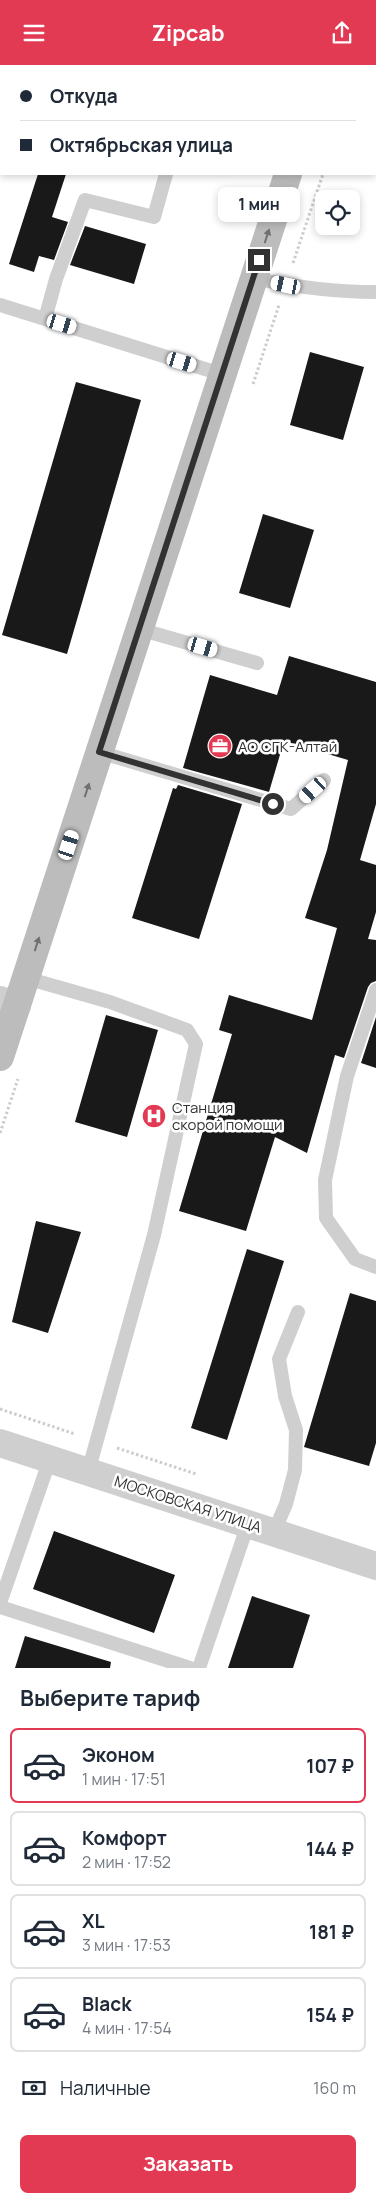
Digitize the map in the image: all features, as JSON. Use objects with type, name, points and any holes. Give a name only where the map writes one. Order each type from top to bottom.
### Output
[{"type":"main road","points":[[0,1057],[8,1003],[26,978],[221,374],[288,175]]},
{"type":"street","name":"МОСКОВСКАЯ УЛИЦА","points":[[0,1443],[376,1566]]},
{"type":"lane","points":[[45,319],[56,279],[85,200],[154,217],[166,175]]},
{"type":"lane","points":[[253,278],[328,291],[376,292]]},
{"type":"lane","points":[[0,305],[221,374]]},
{"type":"lane","points":[[139,629],[257,663]]},
{"type":"lane","points":[[99,752],[291,809],[324,780]]},
{"type":"lane","points":[[26,978],[110,1002],[187,1030],[196,1044],[154,1235],[88,1472]]},
{"type":"lane","points":[[376,990],[347,1076],[324,1180],[326,1218],[355,1259],[376,1267]]},
{"type":"lane","points":[[274,1532],[286,1504],[295,1470],[296,1430],[285,1396],[279,1359],[298,1312]]},
{"type":"lane","points":[[50,1459],[0,1605],[190,1668]]},
{"type":"lane","points":[[199,1668],[248,1524]]},
{"type":"path","points":[[0,1409],[201,1476]]},
{"type":"building","points":[[38,175],[66,175],[52,217],[68,222],[54,260],[39,256],[34,272],[9,264]]},
{"type":"building","points":[[85,226],[146,244],[134,284],[70,265]]},
{"type":"building","points":[[310,352],[364,367],[343,440],[290,425]]},
{"type":"building","points":[[76,382],[141,400],[67,654],[2,635]]},
{"type":"building","points":[[263,514],[314,530],[290,608],[239,593]]},
{"type":"building","points":[[289,656],[376,682],[376,804],[360,860],[376,865],[376,912],[368,939],[376,940],[376,981],[368,987],[344,1058],[335,1055],[307,1153],[275,1137],[246,1231],[179,1211],[232,1034],[219,1030],[229,995],[312,1020],[337,928],[305,918],[327,850],[348,760],[284,741],[269,792],[183,768],[210,675],[277,695]]},
{"type":"building","points":[[178,785],[242,804],[199,939],[132,918],[173,788],[176,789]]},
{"type":"building","points":[[106,1015],[158,1030],[127,1137],[75,1122]]},
{"type":"building","points":[[376,1017],[376,1068],[361,1063]]},
{"type":"building","points":[[36,1221],[81,1232],[48,1333],[12,1322]]},
{"type":"building","points":[[247,1249],[284,1261],[227,1440],[191,1428]]},
{"type":"building","points":[[350,1293],[376,1301],[376,1443],[369,1466],[304,1447]]},
{"type":"building","points":[[54,1531],[175,1575],[154,1633],[33,1589]]},
{"type":"building","points":[[252,1596],[310,1615],[293,1668],[228,1668]]},
{"type":"building","points":[[25,1636],[111,1662],[110,1668],[15,1668]]},
{"type":"place","name":"АО СГК-Алтай","points":[[220,746]]},
{"type":"place","name":"Станция скорой помощи","points":[[154,1116]]},
{"type":"route","points":[[259,260],[99,752],[273,804]]}]
